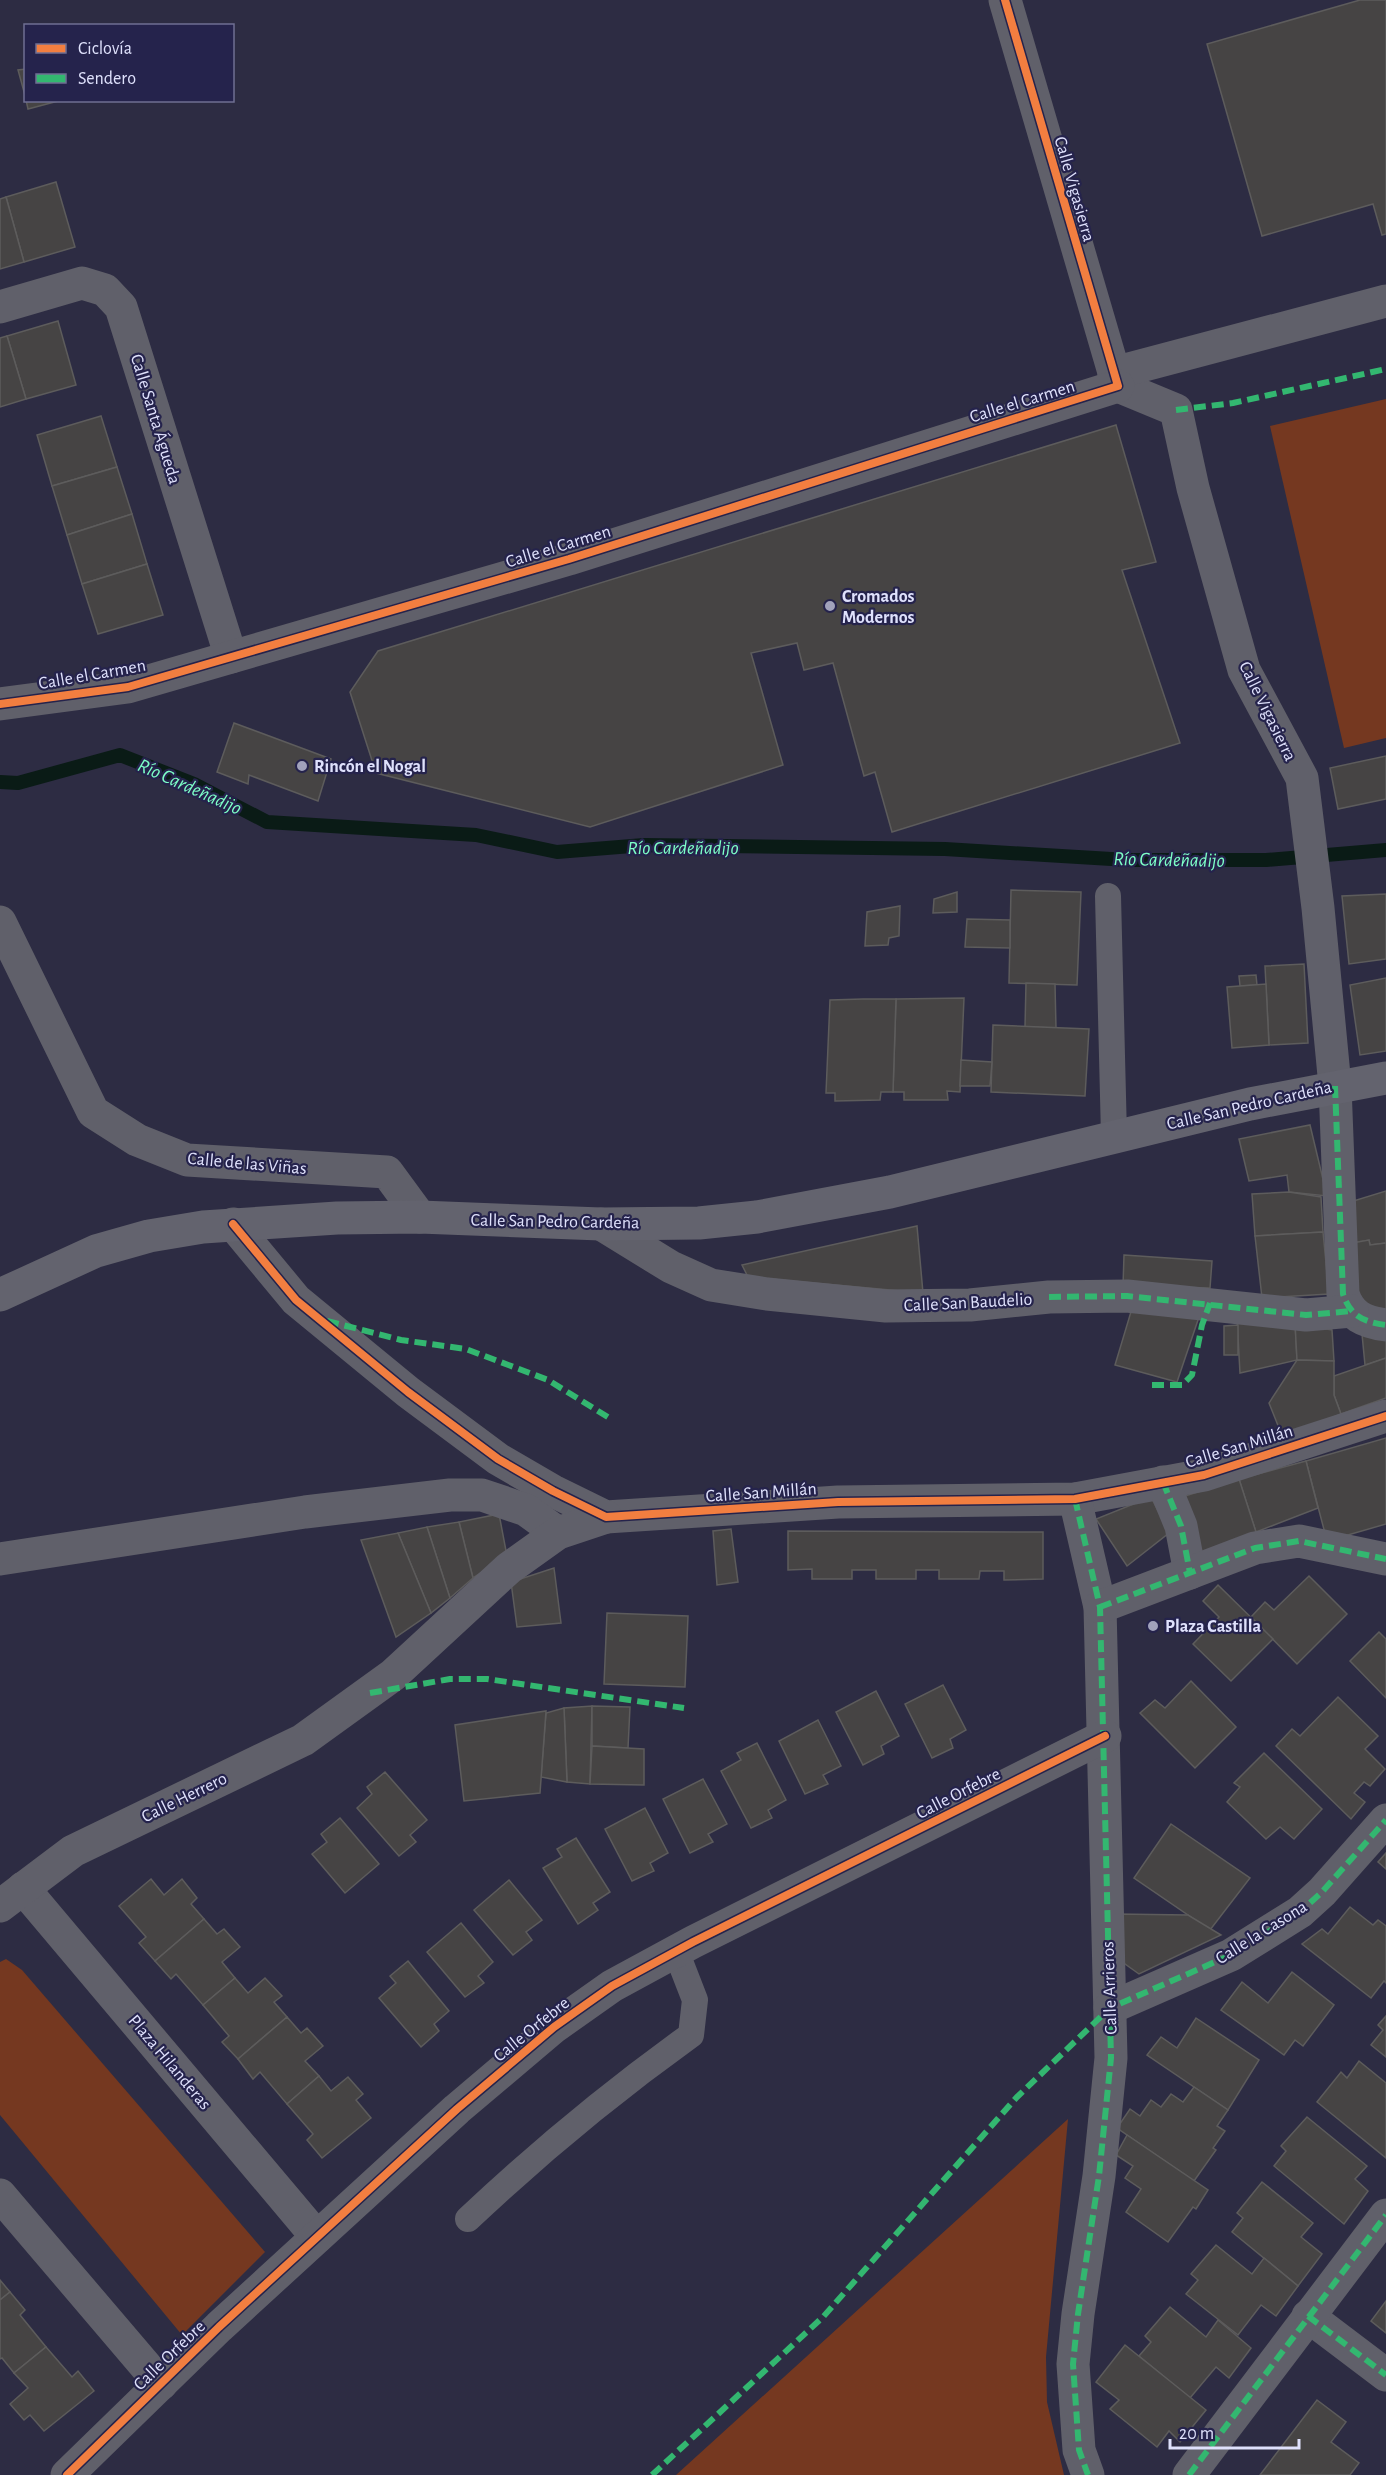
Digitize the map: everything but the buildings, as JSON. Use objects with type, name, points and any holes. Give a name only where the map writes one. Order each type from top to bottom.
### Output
[{"type":"main road","name":"Calle San Pedro Cardeña","points":[[0,1295],[96,1251],[149,1236],[232,1224],[337,1218],[420,1217],[601,1224],[699,1223],[804,1210],[913,1186],[1114,1136],[1335,1086],[1386,1078]]},
{"type":"street","name":"Calle Vigasierra","points":[[1005,0],[1116,380],[1176,410],[1193,488],[1244,670],[1302,778],[1335,1086]]},
{"type":"street","name":"Calle Santa Águeda","points":[[0,307],[82,283],[105,290],[121,307],[231,657]]},
{"type":"street","name":"Calle el Carmen","points":[[0,704],[128,687],[569,559],[1116,380],[1386,301]]},
{"type":"street","name":"Calle de las Viñas","points":[[0,922],[93,1112],[137,1140],[187,1161],[387,1172],[420,1217]]},
{"type":"street","points":[[1335,1086],[1341,1275],[1343,1294],[1352,1311]]},
{"type":"street","name":"Calle San Millán","points":[[232,1224],[296,1300],[408,1392],[498,1459],[553,1491],[606,1517]]},
{"type":"street","name":"Calle San Baudelio","points":[[601,1224],[671,1267],[711,1285],[767,1294],[886,1306],[970,1305],[1049,1297],[1127,1296],[1240,1306],[1306,1315],[1352,1311],[1358,1318],[1386,1325]]},
{"type":"street","name":"Calle San Millán","points":[[370,1693],[508,1568],[558,1533],[606,1517],[838,1502],[1075,1499],[1204,1474],[1386,1416]]},
{"type":"street","points":[[1163,1482],[1180,1526],[1190,1573]]},
{"type":"street","points":[[0,1559],[450,1494],[482,1495],[526,1510],[558,1533]]},
{"type":"street","name":"Calle Arrieros","points":[[1075,1499],[1100,1607],[1105,1736],[1104,1843],[1111,2058],[1099,2176],[1078,2314],[1073,2364],[1079,2450],[1088,2475]]},
{"type":"street","points":[[1100,1607],[1255,1548],[1299,1541],[1384,1557]]},
{"type":"street","name":"Calle Herrero","points":[[11,1897],[74,1851],[303,1740],[370,1693]]},
{"type":"street","name":"Calle Orfebre","points":[[67,2475],[317,2237],[457,2109],[554,2027],[612,1986],[676,1951],[1105,1736]]},
{"type":"street","name":"Calle la Casona","points":[[1110,2008],[1231,1955],[1300,1912],[1322,1892],[1386,1820]]},
{"type":"street","name":"Plaza Hilanderas","points":[[11,1897],[317,2237]]},
{"type":"street","points":[[0,2195],[161,2384]]},
{"type":"street","points":[[1189,2475],[1386,2215]]},
{"type":"street","points":[[1308,2316],[1386,2375]]},
{"type":"lane","points":[[1108,896],[1114,1136]]},
{"type":"lane","points":[[468,2219],[512,2178],[647,2067],[691,2035],[695,2000],[676,1951]]},
{"type":"shaded area","points":[[1386,399],[1386,738],[1344,748],[1270,426]]},
{"type":"shaded area","points":[[6,1959],[22,1970],[265,2252],[182,2335],[0,2115],[0,1962]]},
{"type":"shaded area","points":[[1068,2119],[1046,2357],[1047,2402],[1064,2475],[676,2475]]},
{"type":"waterway","name":"Río Cardeñadijo","points":[[0,782],[18,783],[120,755],[194,784],[267,822],[476,835],[557,852],[644,845],[945,849],[1128,860],[1266,860],[1386,850]]},
{"type":"marked path","points":[[1176,410],[1233,403],[1386,369]]},
{"type":"marked path","points":[[1335,1086],[1343,1294],[1350,1308],[1359,1317],[1386,1325]]},
{"type":"marked path","points":[[1049,1297],[1127,1296],[1306,1315],[1352,1311]]},
{"type":"marked path","points":[[1152,1385],[1182,1385],[1192,1375],[1202,1325],[1210,1303]]},
{"type":"marked path","points":[[327,1321],[401,1340],[466,1349],[548,1380],[611,1419]]},
{"type":"marked path","points":[[1163,1482],[1181,1526],[1190,1573]]},
{"type":"marked path","points":[[1075,1499],[1100,1607],[1111,2058],[1099,2176],[1078,2314],[1073,2364],[1079,2450],[1088,2475]]},
{"type":"marked path","points":[[1100,1607],[1255,1548],[1299,1541],[1386,1559]]},
{"type":"marked path","points":[[370,1693],[450,1679],[487,1679],[684,1708]]},
{"type":"marked path","points":[[652,2475],[823,2317],[1017,2097],[1110,2008],[1231,1955],[1300,1912],[1322,1892],[1386,1820]]},
{"type":"marked path","points":[[1189,2475],[1386,2215]]},
{"type":"marked path","points":[[1308,2316],[1386,2375]]},
{"type":"cycle path","points":[[0,704],[128,687],[569,559],[1118,386],[1005,0]]},
{"type":"cycle path","points":[[233,1224],[296,1300],[408,1392],[498,1459],[553,1491],[606,1517],[838,1502],[1075,1499],[1204,1475],[1386,1416]]},
{"type":"cycle path","points":[[67,2475],[219,2327],[457,2109],[554,2027],[612,1986],[693,1942],[1105,1736]]},
{"type":"place","name":"Cromados Modernos","points":[[830,606]]},
{"type":"place","name":"Rincón el Nogal","points":[[302,766]]},
{"type":"place","name":"Plaza Castilla","points":[[1153,1626]]}]
